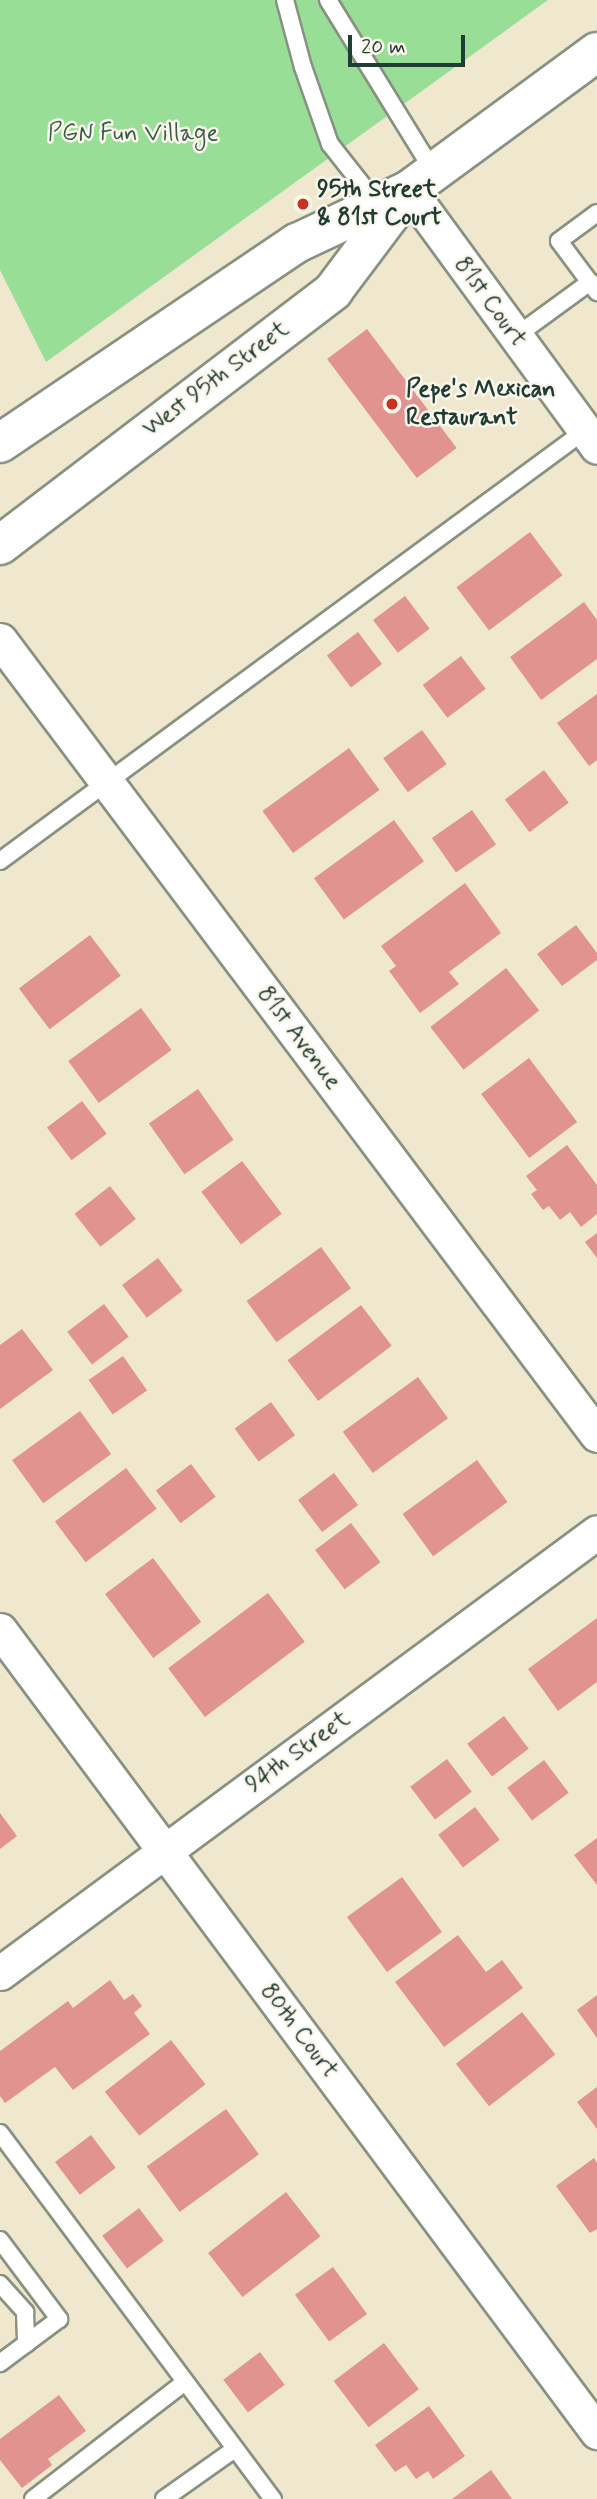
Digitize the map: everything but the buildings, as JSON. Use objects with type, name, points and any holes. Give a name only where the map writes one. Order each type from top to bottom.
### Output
[{"type":"main road","name":"West 95th Street","points":[[0,443],[297,243],[407,189],[597,51]]},
{"type":"main road","name":"West 95th Street","points":[[0,545],[333,291],[407,189]]},
{"type":"street","name":"81st Court","points":[[407,189],[516,336],[593,433]]},
{"type":"street","name":"81st Avenue","points":[[0,640],[597,1435]]},
{"type":"street","name":"94th Street","points":[[0,1973],[597,1532]]},
{"type":"street","name":"80th Court","points":[[0,1630],[597,2432]]},
{"type":"lane","points":[[285,0],[303,67],[330,144],[407,189]]},
{"type":"lane","points":[[328,0],[407,189]]},
{"type":"lane","points":[[516,336],[593,287],[559,241],[597,213]]},
{"type":"lane","points":[[0,861],[593,433]]},
{"type":"lane","points":[[0,2133],[273,2499]]},
{"type":"lane","points":[[0,2240],[59,2319],[0,2363]]},
{"type":"lane","points":[[0,2284],[25,2312],[26,2344]]},
{"type":"lane","points":[[33,2499],[185,2382]]},
{"type":"lane","points":[[164,2499],[235,2449]]},
{"type":"green space","name":"PGN Fun Village","points":[[0,0],[548,0],[46,362],[0,270]]},
{"type":"place","name":"95th Street & 81st Court","points":[[303,204]]},
{"type":"place","name":"Pepe's Mexican Restaurant","points":[[392,404]]}]
